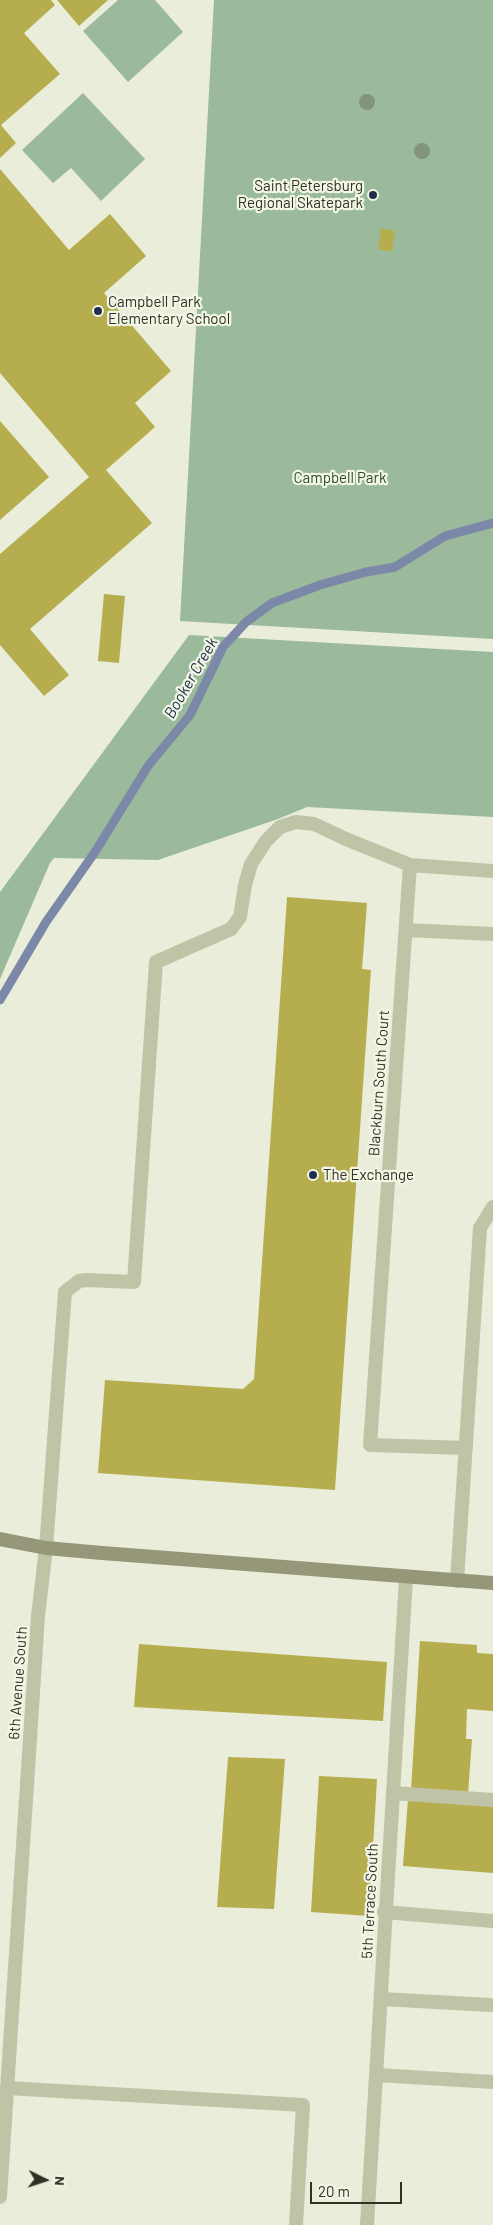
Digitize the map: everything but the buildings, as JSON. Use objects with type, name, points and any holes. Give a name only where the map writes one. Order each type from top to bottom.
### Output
[{"type":"main road","points":[[0,1538],[46,1548],[406,1578],[493,1583]]},
{"type":"street","name":"6th Avenue South","points":[[0,2197],[38,1616],[46,1548],[65,1292],[79,1281],[134,1282],[156,962],[231,929],[240,917],[244,885],[251,864],[266,841],[280,826],[296,822],[314,824],[410,866]]},
{"type":"street","points":[[410,866],[493,871]]},
{"type":"street","name":"Blackburn South Court","points":[[410,866],[370,1445],[466,1448]]},
{"type":"street","points":[[406,930],[493,934]]},
{"type":"street","points":[[457,1581],[480,1228],[493,1207]]},
{"type":"street","name":"5th Terrace South","points":[[367,2225],[382,1999],[384,1912],[406,1578]]},
{"type":"street","points":[[393,1793],[493,1800]]},
{"type":"street","points":[[384,1912],[493,1920]]},
{"type":"street","points":[[382,1999],[490,2005]]},
{"type":"street","points":[[377,2075],[493,2082]]},
{"type":"street","points":[[7,2088],[303,2105],[296,2225]]},
{"type":"green space","points":[[118,0],[155,0],[183,32],[128,82],[83,31]]},
{"type":"green space","name":"Campbell Park","points":[[214,0],[493,0],[493,639],[180,621]]},
{"type":"green space","points":[[83,93],[145,159],[101,201],[71,168],[53,183],[22,150]]},
{"type":"green space","points":[[189,635],[493,652],[493,817],[307,807],[278,819],[158,860],[54,858],[50,863],[0,979],[0,892]]},
{"type":"waterway","name":"Booker Creek","points":[[0,1000],[46,922],[95,852],[148,766],[190,715],[223,647],[246,622],[272,603],[320,585],[366,572],[395,567],[445,536],[493,523]]},
{"type":"place","name":"Saint Petersburg Regional Skatepark","points":[[373,195]]},
{"type":"place","name":"Campbell Park Elementary School","points":[[98,311]]},
{"type":"place","name":"The Exchange","points":[[313,1175]]}]
